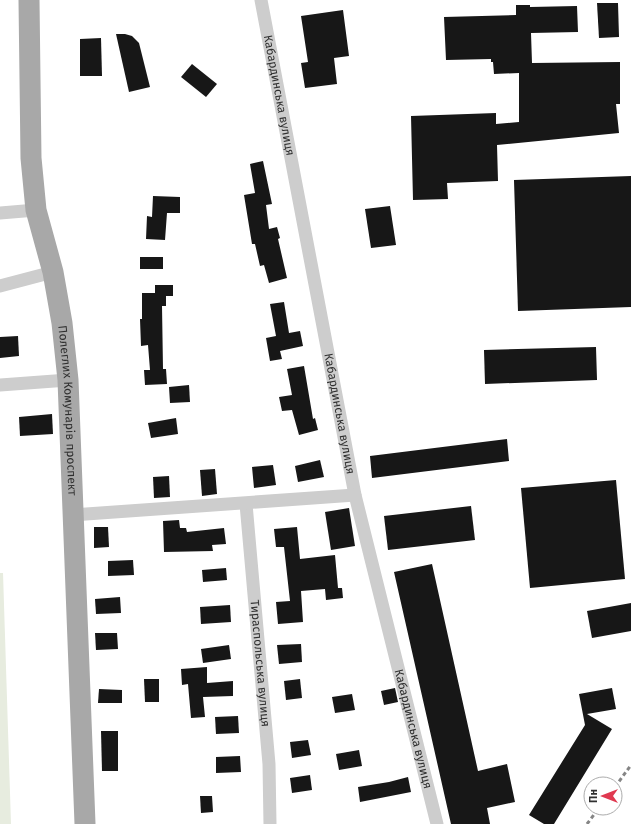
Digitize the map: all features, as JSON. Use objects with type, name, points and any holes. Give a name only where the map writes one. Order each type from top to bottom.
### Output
[{"type":"main road","name":"Полеглих Комунарів проспект","points":[[29,0],[31,158],[36,210],[53,272],[62,323],[68,380],[85,824]]},
{"type":"street","name":"Кабардинська вулиця","points":[[261,0],[355,495],[437,824]]},
{"type":"street","points":[[0,213],[36,210]]},
{"type":"street","points":[[0,286],[53,272]]},
{"type":"street","points":[[0,385],[68,380]]},
{"type":"street","points":[[72,515],[246,504],[355,495]]},
{"type":"street","name":"Тираспольська вулиця","points":[[246,504],[269,764],[270,824]]},
{"type":"shaded area","points":[[0,573],[3,573],[11,824],[0,824]]},
{"type":"building","points":[[597,3],[618,3],[619,37],[599,38]]},
{"type":"building","points":[[516,5],[530,5],[530,7],[577,6],[578,32],[531,33],[532,63],[620,62],[620,104],[616,104],[619,133],[497,145],[498,181],[447,183],[448,199],[413,200],[411,116],[496,113],[496,124],[519,122],[519,73],[494,74],[493,62],[491,62],[491,59],[446,60],[444,17],[516,15]]},
{"type":"building","points":[[343,10],[349,56],[334,58],[337,84],[305,88],[301,63],[308,62],[301,16]]},
{"type":"building","points":[[116,34],[132,36],[139,43],[150,87],[129,92]]},
{"type":"building","points":[[101,38],[102,76],[80,76],[80,39]]},
{"type":"building","points":[[192,64],[217,84],[206,97],[181,77]]},
{"type":"building","points":[[263,161],[272,204],[266,205],[269,229],[277,227],[280,238],[278,239],[287,278],[269,283],[264,265],[260,266],[255,244],[252,244],[244,195],[255,193],[250,164]]},
{"type":"building","points":[[631,176],[631,307],[518,311],[514,180]]},
{"type":"building","points":[[153,196],[180,197],[180,213],[167,213],[165,240],[146,239],[147,216],[152,217]]},
{"type":"building","points":[[390,206],[396,245],[371,248],[365,209]]},
{"type":"building","points":[[140,257],[163,257],[163,269],[140,269]]},
{"type":"building","points":[[155,285],[173,285],[173,296],[166,296],[166,306],[162,306],[163,369],[166,369],[167,384],[145,385],[144,370],[150,370],[148,345],[141,346],[140,319],[142,319],[142,293],[155,293]]},
{"type":"building","points":[[284,302],[289,333],[300,331],[303,346],[280,351],[282,359],[270,361],[266,338],[276,336],[270,304]]},
{"type":"building","points":[[18,336],[19,356],[0,358],[0,337]]},
{"type":"building","points":[[596,347],[597,380],[485,384],[484,350]]},
{"type":"building","points":[[304,366],[313,419],[315,418],[318,430],[299,435],[292,410],[282,411],[279,397],[292,395],[287,369]]},
{"type":"building","points":[[189,385],[190,402],[170,403],[169,387]]},
{"type":"building","points":[[52,414],[53,434],[20,436],[19,417]]},
{"type":"building","points":[[176,418],[178,434],[151,438],[148,423]]},
{"type":"building","points":[[507,439],[509,461],[372,478],[370,456]]},
{"type":"building","points":[[320,460],[324,477],[298,482],[295,466]]},
{"type":"building","points":[[273,465],[276,485],[254,488],[252,467]]},
{"type":"building","points":[[215,469],[217,494],[202,496],[200,470]]},
{"type":"building","points":[[169,476],[170,497],[154,498],[153,477]]},
{"type":"building","points":[[616,480],[625,579],[530,588],[521,488]]},
{"type":"building","points":[[471,506],[475,540],[388,550],[384,516]]},
{"type":"building","points":[[349,508],[355,546],[331,550],[325,512]]},
{"type":"building","points":[[179,520],[180,528],[186,528],[187,532],[224,528],[226,544],[212,545],[213,551],[164,552],[163,521]]},
{"type":"building","points":[[94,527],[108,527],[109,547],[94,548]]},
{"type":"building","points":[[297,527],[300,559],[335,555],[338,588],[342,588],[343,598],[326,600],[325,589],[301,591],[303,622],[278,624],[276,602],[290,601],[284,547],[276,547],[274,529]]},
{"type":"building","points":[[133,560],[134,575],[108,576],[108,561]]},
{"type":"building","points":[[432,564],[478,771],[507,764],[515,802],[487,808],[490,824],[451,824],[394,572]]},
{"type":"building","points":[[226,568],[227,580],[203,582],[202,570]]},
{"type":"building","points":[[120,597],[121,613],[96,614],[95,599]]},
{"type":"building","points":[[631,603],[631,631],[592,638],[587,611]]},
{"type":"building","points":[[230,605],[231,622],[201,624],[200,607]]},
{"type":"building","points":[[95,633],[117,633],[118,649],[96,650]]},
{"type":"building","points":[[301,644],[302,662],[279,664],[277,645]]},
{"type":"building","points":[[229,645],[231,659],[203,663],[201,649]]},
{"type":"building","points":[[207,667],[207,683],[233,681],[233,696],[203,697],[205,717],[191,718],[188,684],[182,685],[181,669]]},
{"type":"building","points":[[144,679],[159,679],[159,702],[145,702]]},
{"type":"building","points":[[300,679],[302,698],[286,700],[284,681]]},
{"type":"building","points":[[395,688],[398,702],[384,705],[381,691]]},
{"type":"building","points":[[612,688],[616,709],[587,714],[612,729],[554,824],[544,824],[529,815],[585,725],[579,694]]},
{"type":"building","points":[[99,689],[122,690],[122,703],[98,703]]},
{"type":"building","points":[[352,694],[355,710],[335,713],[332,697]]},
{"type":"building","points":[[238,716],[239,733],[216,734],[215,717]]},
{"type":"building","points":[[101,731],[118,731],[118,771],[102,771]]},
{"type":"building","points":[[308,740],[311,755],[292,758],[290,742]]},
{"type":"building","points":[[359,750],[362,766],[339,770],[336,754]]},
{"type":"building","points":[[240,756],[241,772],[216,773],[216,757]]},
{"type":"building","points":[[310,775],[312,790],[292,793],[290,778]]},
{"type":"building","points":[[408,777],[411,792],[360,802],[358,787]]},
{"type":"building","points":[[200,796],[212,796],[213,812],[201,813]]},
{"type":"railway","points":[[623,776],[631,765]]},
{"type":"railway","points":[[587,824],[593,816]]}]
